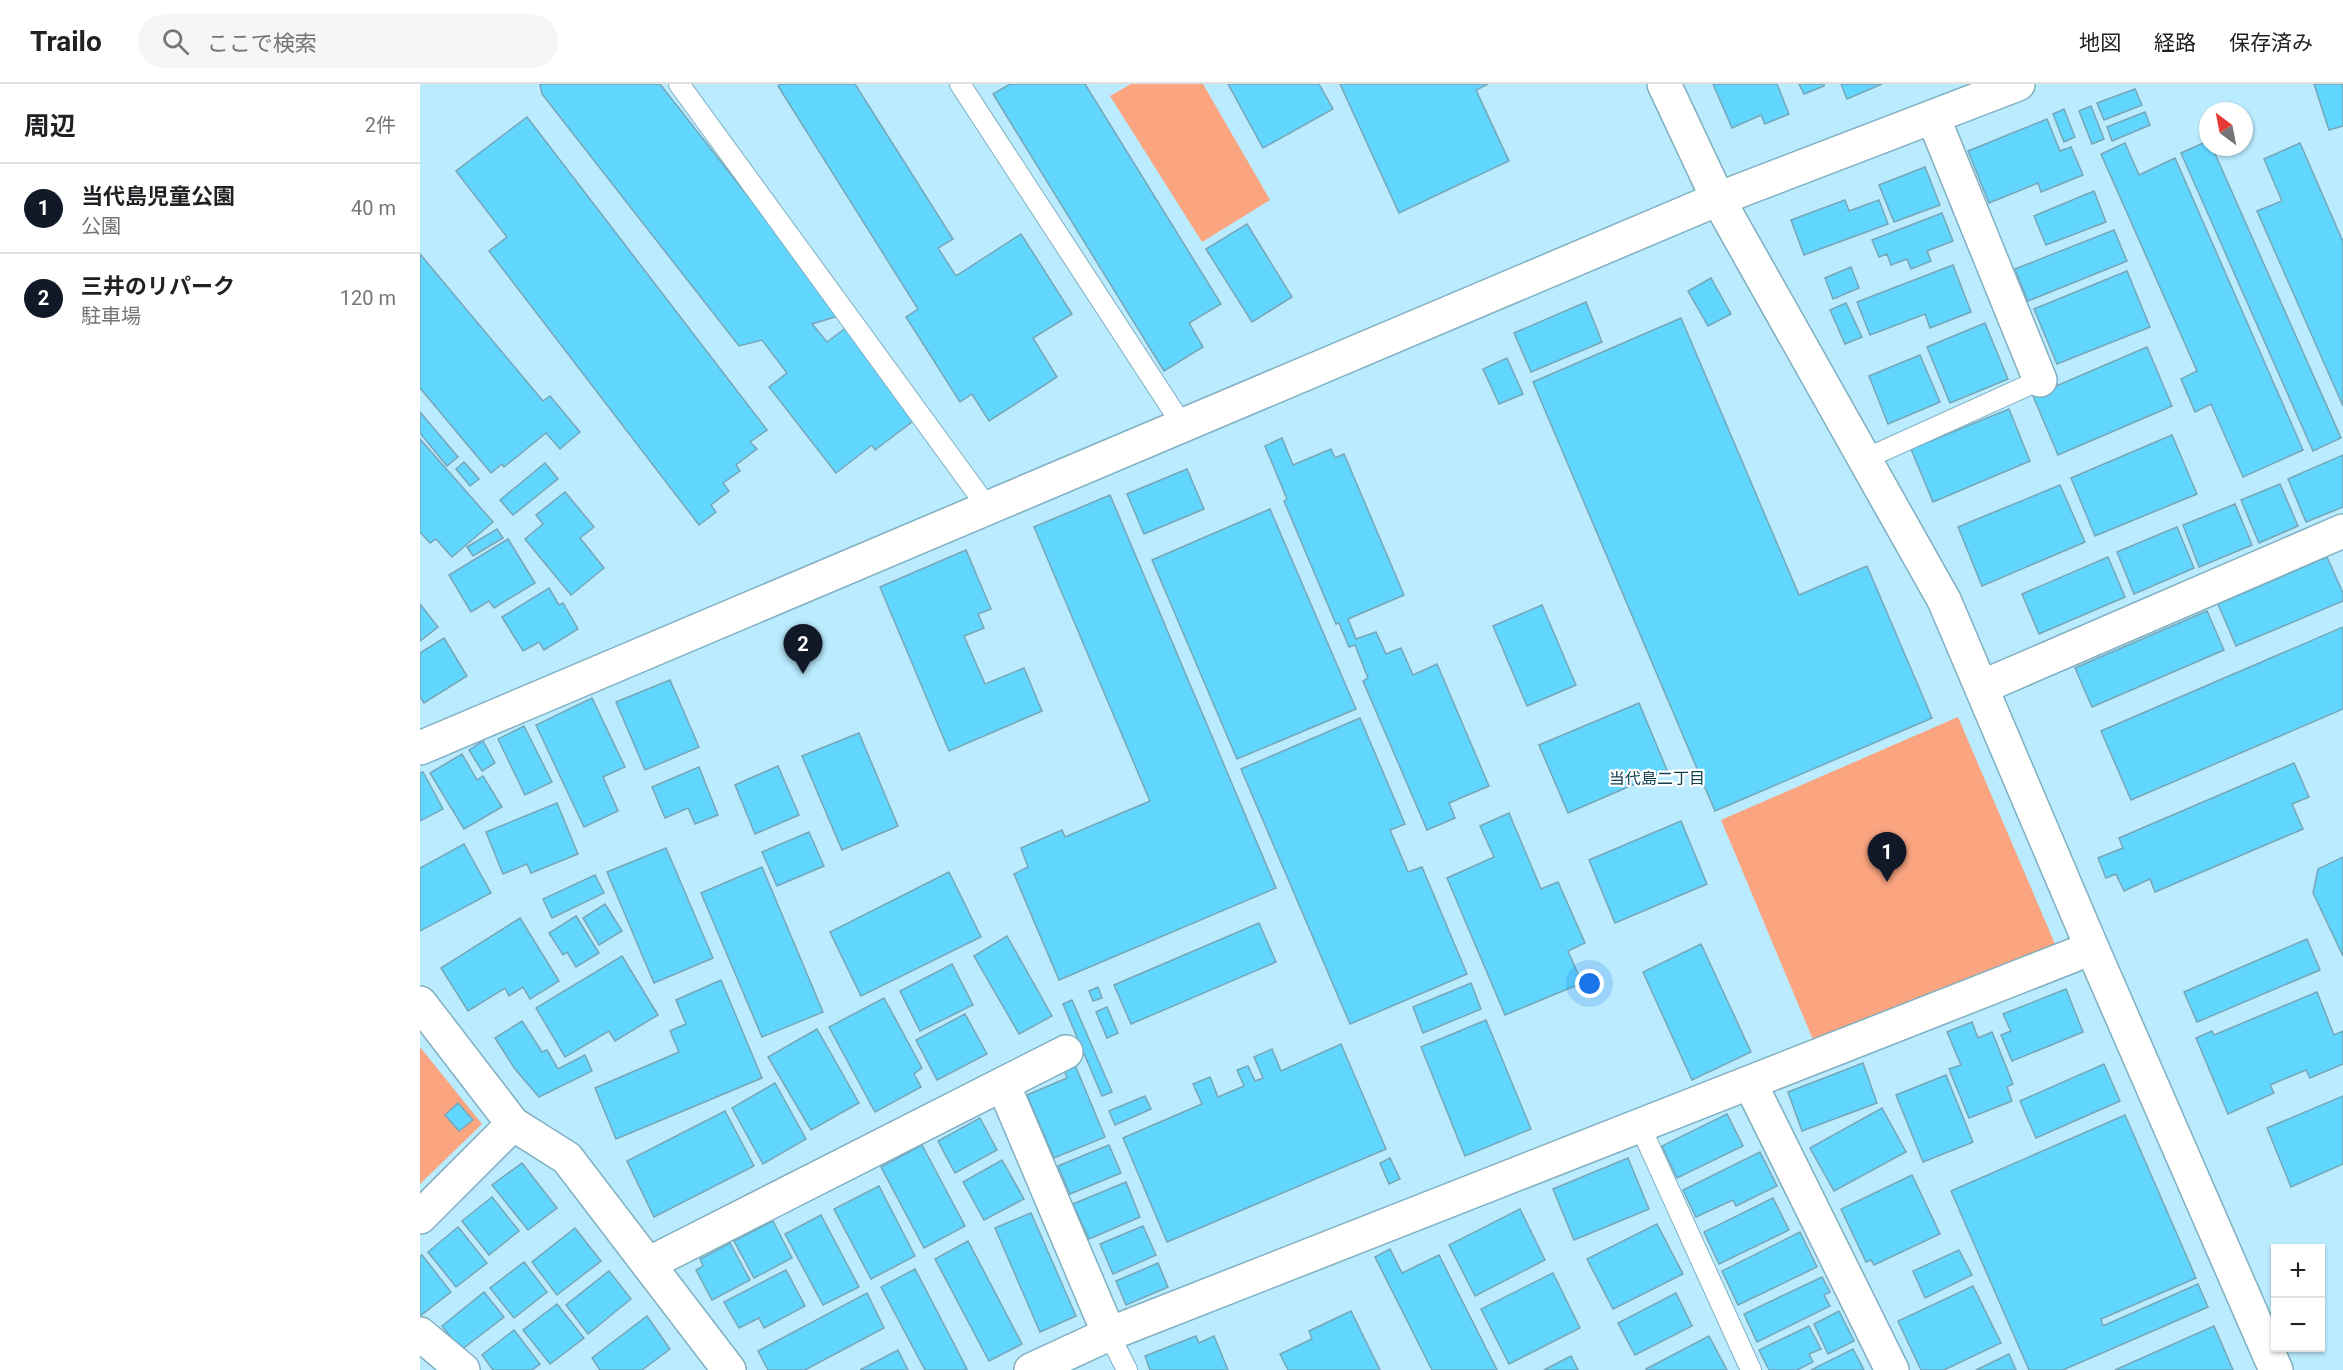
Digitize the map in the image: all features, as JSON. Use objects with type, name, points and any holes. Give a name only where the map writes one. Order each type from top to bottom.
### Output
[{"type":"street","points":[[1664,84],[1718,200],[1944,600],[2092,948],[2276,1370]]},
{"type":"street","points":[[420,748],[1718,200],[2018,84]]},
{"type":"street","points":[[1933,117],[2040,380]]},
{"type":"street","points":[[1982,687],[2343,531]]},
{"type":"street","points":[[1031,1370],[1109,1334],[2092,948]]},
{"type":"street","points":[[420,1003],[513,1124],[567,1158],[729,1370]]},
{"type":"street","points":[[648,1264],[1066,1052]]},
{"type":"street","points":[[1750,1083],[1892,1370]]},
{"type":"street","points":[[1003,1084],[1109,1334]]},
{"type":"street","points":[[420,1216],[513,1124]]},
{"type":"street","points":[[420,1334],[462,1370]]},
{"type":"lane","points":[[679,84],[988,508]]},
{"type":"lane","points":[[960,84],[1183,426]]},
{"type":"lane","points":[[1865,459],[2040,380]]},
{"type":"lane","points":[[1640,1126],[1751,1370]]},
{"type":"lane","points":[[1109,1334],[1127,1370]]},
{"type":"shaded area","points":[[1131,84],[1203,84],[1270,200],[1202,242],[1110,96]]},
{"type":"shaded area","points":[[1958,717],[2055,944],[1814,1042],[1721,820]]},
{"type":"shaded area","points":[[420,1047],[482,1124],[420,1184]]},
{"type":"building","points":[[540,84],[660,84],[841,315],[812,324],[827,342],[847,327],[917,418],[875,450],[872,445],[836,473],[769,387],[787,373],[762,340],[739,346],[542,94]]},
{"type":"building","points":[[781,84],[855,84],[953,239],[938,248],[956,276],[1021,234],[1072,314],[1033,338],[1057,377],[989,421],[972,394],[960,402],[906,317],[918,309],[778,86]]},
{"type":"building","points":[[1010,84],[1085,84],[1221,304],[1189,323],[1203,347],[1164,371],[993,94]]},
{"type":"building","points":[[1228,84],[1319,84],[1333,109],[1263,148]]},
{"type":"building","points":[[1340,84],[1488,84],[1476,90],[1509,161],[1399,213]]},
{"type":"building","points":[[1713,84],[1777,84],[1789,114],[1765,124],[1761,115],[1732,128]]},
{"type":"building","points":[[1799,84],[1824,84],[1824,86],[1804,94]]},
{"type":"building","points":[[1841,84],[1882,84],[1847,99]]},
{"type":"building","points":[[2314,84],[2343,84],[2343,126],[2329,130]]},
{"type":"building","points":[[2135,89],[2142,105],[2104,120],[2097,103]]},
{"type":"building","points":[[2091,106],[2104,139],[2092,144],[2079,111]]},
{"type":"building","points":[[2064,109],[2075,137],[2064,142],[2053,114]]},
{"type":"building","points":[[2145,112],[2150,125],[2112,141],[2107,127]]},
{"type":"building","points":[[527,117],[767,430],[750,442],[757,449],[736,465],[740,471],[723,483],[729,491],[711,505],[716,512],[699,525],[489,251],[507,237],[456,171]]},
{"type":"building","points":[[2047,119],[2060,151],[2071,147],[2083,175],[2041,192],[2038,183],[1989,203],[1968,151]]},
{"type":"building","points":[[2125,143],[2139,175],[2175,158],[2303,450],[2243,477],[2211,404],[2195,412],[2181,379],[2197,371],[2101,154]]},
{"type":"building","points":[[2300,143],[2343,242],[2343,406],[2257,211],[2282,201],[2264,159]]},
{"type":"building","points":[[2199,145],[2199,156],[2216,156],[2341,438],[2313,451],[2181,153]]},
{"type":"building","points":[[1925,167],[1940,205],[1894,222],[1879,185]]},
{"type":"building","points":[[2094,191],[2106,222],[2046,245],[2034,216]]},
{"type":"building","points":[[1845,200],[1849,211],[1879,200],[1888,224],[1804,255],[1791,220]]},
{"type":"building","points":[[1942,213],[1953,241],[1927,251],[1931,261],[1911,269],[1907,259],[1891,265],[1887,254],[1879,257],[1872,240]]},
{"type":"building","points":[[1247,224],[1292,297],[1252,322],[1206,249]]},
{"type":"building","points":[[2114,230],[2127,261],[2028,301],[2015,269]]},
{"type":"building","points":[[420,254],[543,401],[550,396],[580,432],[560,449],[546,433],[504,467],[502,464],[491,473],[420,388]]},
{"type":"building","points":[[1953,265],[1971,312],[1930,328],[1925,314],[1870,335],[1857,302]]},
{"type":"building","points":[[1851,267],[1859,288],[1833,299],[1825,278]]},
{"type":"building","points":[[2127,271],[2150,327],[2057,364],[2034,309]]},
{"type":"building","points":[[1711,278],[1731,314],[1708,326],[1688,291]]},
{"type":"building","points":[[1586,302],[1602,342],[1531,372],[1514,333]]},
{"type":"building","points":[[1846,303],[1862,337],[1845,344],[1830,310]]},
{"type":"building","points":[[1681,318],[1799,595],[1867,566],[1932,718],[1715,811],[1533,382]]},
{"type":"building","points":[[1985,323],[2008,379],[1950,403],[1927,347]]},
{"type":"building","points":[[2147,347],[2172,406],[2058,455],[2033,396]]},
{"type":"building","points":[[1920,355],[1940,402],[1888,424],[1869,376]]},
{"type":"building","points":[[1507,358],[1523,394],[1499,404],[1483,369]]},
{"type":"building","points":[[2009,409],[2030,461],[1933,502],[1911,449]]},
{"type":"building","points":[[420,412],[458,457],[447,466],[420,433]]},
{"type":"building","points":[[2172,435],[2197,494],[2095,536],[2071,478]]},
{"type":"building","points":[[1282,438],[1293,465],[1331,449],[1335,458],[1344,454],[1404,595],[1348,619],[1356,639],[1376,632],[1386,654],[1401,648],[1413,675],[1437,664],[1489,786],[1449,803],[1455,818],[1427,830],[1363,681],[1368,678],[1355,645],[1349,647],[1339,623],[1336,624],[1284,501],[1287,499],[1265,446]]},
{"type":"building","points":[[420,439],[493,522],[452,557],[436,539],[430,543],[420,532]]},
{"type":"building","points":[[2343,455],[2343,507],[2306,522],[2288,479]]},
{"type":"building","points":[[464,462],[479,479],[470,486],[456,469]]},
{"type":"building","points":[[545,463],[558,479],[513,515],[500,500]]},
{"type":"building","points":[[1187,469],[1204,509],[1144,534],[1127,494]]},
{"type":"building","points":[[2280,484],[2298,526],[2259,543],[2241,500]]},
{"type":"building","points":[[2060,485],[2085,542],[1982,586],[1958,527]]},
{"type":"building","points":[[565,492],[594,527],[580,538],[604,568],[571,595],[525,539],[543,524],[536,515]]},
{"type":"building","points":[[1110,495],[1276,888],[1059,980],[1014,874],[1028,867],[1021,848],[1062,830],[1065,837],[1150,801],[1034,527]]},
{"type":"building","points":[[2235,504],[2252,545],[2199,567],[2183,525]]},
{"type":"building","points":[[1270,509],[1356,709],[1237,759],[1152,560]]},
{"type":"building","points":[[2177,527],[2194,568],[2134,594],[2117,552]]},
{"type":"building","points":[[497,529],[503,538],[473,556],[467,547]]},
{"type":"building","points":[[508,539],[535,583],[494,608],[489,601],[471,612],[449,575]]},
{"type":"building","points":[[966,550],[991,609],[978,614],[984,628],[964,636],[985,684],[1024,668],[1042,711],[949,751],[880,587]]},
{"type":"building","points":[[2108,557],[2125,597],[2039,634],[2022,594]]},
{"type":"building","points":[[2327,557],[2343,593],[2343,601],[2236,646],[2218,604]]},
{"type":"building","points":[[549,588],[559,605],[563,603],[578,629],[544,650],[539,642],[523,651],[502,617]]},
{"type":"building","points":[[420,604],[438,627],[420,641]]},
{"type":"building","points":[[1542,605],[1576,685],[1527,706],[1493,626]]},
{"type":"building","points":[[2207,611],[2224,650],[2092,707],[2075,668]]},
{"type":"building","points":[[2343,627],[2343,709],[2131,800],[2101,731]]},
{"type":"building","points":[[444,638],[467,676],[424,703],[420,697],[420,653]]},
{"type":"building","points":[[670,680],[699,747],[645,770],[616,702]]},
{"type":"building","points":[[592,698],[625,767],[603,777],[618,811],[584,827],[536,725]]},
{"type":"building","points":[[1639,703],[1667,770],[1568,813],[1539,745]]},
{"type":"building","points":[[1360,718],[1405,824],[1390,830],[1408,872],[1422,867],[1467,974],[1350,1024],[1241,769]]},
{"type":"building","points":[[524,726],[552,782],[525,795],[498,739]]},
{"type":"building","points":[[859,733],[898,826],[842,850],[802,756]]},
{"type":"building","points":[[483,741],[495,763],[482,771],[469,750]]},
{"type":"building","points":[[462,754],[477,780],[483,776],[502,807],[464,829],[430,773]]},
{"type":"building","points":[[2294,763],[2309,797],[2292,804],[2303,829],[2155,892],[2150,879],[2124,891],[2116,874],[2106,878],[2098,858],[2123,848],[2119,838]]},
{"type":"building","points":[[778,766],[799,815],[755,834],[735,785]]},
{"type":"building","points":[[699,767],[718,815],[695,824],[688,808],[665,818],[652,787]]},
{"type":"building","points":[[423,772],[443,809],[420,821],[420,773]]},
{"type":"building","points":[[557,803],[578,854],[531,873],[527,864],[503,874],[486,832]]},
{"type":"building","points":[[1509,813],[1541,889],[1558,882],[1585,943],[1568,951],[1582,983],[1505,1015],[1447,878],[1494,857],[1480,826]]},
{"type":"building","points":[[1681,821],[1707,884],[1615,923],[1589,860]]},
{"type":"building","points":[[809,832],[824,866],[777,886],[762,852]]},
{"type":"building","points":[[464,844],[491,893],[420,931],[420,868]]},
{"type":"building","points":[[666,848],[713,958],[654,983],[607,872]]},
{"type":"building","points":[[2343,857],[2343,956],[2313,893],[2318,869]]},
{"type":"building","points":[[762,867],[823,1012],[762,1037],[701,893]]},
{"type":"building","points":[[949,872],[981,937],[861,996],[830,932]]},
{"type":"building","points":[[595,875],[604,893],[552,918],[543,899]]},
{"type":"building","points":[[605,904],[622,931],[599,945],[583,918]]},
{"type":"building","points":[[576,916],[599,953],[576,967],[567,952],[563,955],[549,933]]},
{"type":"building","points":[[520,918],[559,981],[530,999],[523,987],[509,996],[505,988],[468,1011],[441,968]]},
{"type":"building","points":[[1259,923],[1276,962],[1131,1024],[1114,985]]},
{"type":"building","points":[[1007,936],[1052,1016],[1019,1034],[974,956]]},
{"type":"building","points":[[2307,939],[2320,970],[2197,1022],[2184,992]]},
{"type":"building","points":[[1701,944],[1751,1052],[1692,1080],[1643,972]]},
{"type":"building","points":[[622,956],[658,1015],[615,1041],[609,1031],[565,1057],[536,1008]]},
{"type":"building","points":[[952,964],[973,1005],[920,1031],[900,991]]},
{"type":"building","points":[[721,980],[762,1078],[616,1139],[595,1088],[679,1052],[670,1031],[686,1024],[676,1000]]},
{"type":"building","points":[[1471,983],[1481,1009],[1423,1033],[1413,1007]]},
{"type":"building","points":[[1098,987],[1102,998],[1093,1001],[1089,991]]},
{"type":"building","points":[[2066,989],[2083,1032],[2012,1061],[2001,1035],[2011,1031],[2003,1014]]},
{"type":"building","points":[[2317,992],[2334,1035],[2343,1031],[2343,1064],[2310,1078],[2306,1070],[2270,1085],[2274,1093],[2228,1114],[2196,1038],[2212,1031],[2214,1035]]},
{"type":"building","points":[[884,998],[922,1068],[914,1074],[921,1087],[875,1112],[829,1027]]},
{"type":"building","points":[[1072,1000],[1112,1092],[1102,1096],[1063,1004]]},
{"type":"building","points":[[1107,1007],[1118,1033],[1107,1038],[1096,1012]]},
{"type":"building","points":[[965,1014],[987,1054],[937,1080],[916,1040]]},
{"type":"building","points":[[1486,1020],[1531,1129],[1465,1156],[1421,1047]]},
{"type":"building","points":[[522,1021],[542,1052],[547,1050],[558,1069],[585,1055],[592,1071],[539,1097],[515,1069],[495,1038]]},
{"type":"building","points":[[1972,1022],[1978,1038],[1992,1032],[2013,1084],[2007,1087],[2012,1101],[1969,1118],[1949,1069],[1961,1065],[1947,1032]]},
{"type":"building","points":[[817,1029],[859,1103],[811,1130],[768,1057]]},
{"type":"building","points":[[1341,1044],[1386,1149],[1167,1242],[1123,1138],[1202,1104],[1193,1084],[1210,1077],[1218,1097],[1244,1086],[1237,1070],[1248,1066],[1255,1081],[1263,1078],[1254,1057],[1272,1049],[1281,1071]]},
{"type":"building","points":[[1863,1063],[1877,1103],[1802,1131],[1788,1092]]},
{"type":"building","points":[[2104,1064],[2120,1101],[2036,1138],[2020,1101]]},
{"type":"building","points":[[1075,1065],[1105,1137],[1054,1158],[1027,1095],[1067,1078],[1064,1070]]},
{"type":"building","points":[[1946,1075],[1973,1142],[1923,1162],[1896,1095]]},
{"type":"building","points":[[775,1083],[806,1139],[763,1164],[732,1108]]},
{"type":"building","points":[[1145,1096],[1151,1109],[1115,1125],[1109,1111]]},
{"type":"building","points":[[2343,1096],[2343,1164],[2291,1187],[2267,1128]]},
{"type":"building","points":[[458,1103],[473,1120],[459,1131],[445,1115]]},
{"type":"building","points":[[1882,1108],[1906,1152],[1834,1191],[1810,1148]]},
{"type":"building","points":[[725,1111],[754,1166],[654,1217],[627,1161]]},
{"type":"building","points":[[1727,1114],[1743,1146],[1677,1178],[1662,1146]]},
{"type":"building","points":[[2125,1115],[2196,1278],[2101,1319],[2103,1326],[2198,1284],[2208,1307],[2063,1370],[2029,1370],[1951,1191]]},
{"type":"building","points":[[980,1118],[997,1150],[955,1173],[938,1141]]},
{"type":"building","points":[[922,1145],[965,1226],[924,1248],[881,1167]]},
{"type":"building","points":[[1109,1145],[1121,1173],[1070,1194],[1058,1166]]},
{"type":"building","points":[[1760,1152],[1777,1186],[1736,1206],[1733,1200],[1696,1217],[1683,1190]]},
{"type":"building","points":[[1390,1158],[1400,1179],[1389,1184],[1380,1163]]},
{"type":"building","points":[[1628,1158],[1649,1209],[1574,1240],[1553,1189]]},
{"type":"building","points":[[1002,1160],[1024,1199],[984,1220],[963,1182]]},
{"type":"building","points":[[522,1163],[557,1208],[528,1230],[492,1185]]},
{"type":"building","points":[[1912,1175],[1940,1234],[1874,1265],[1871,1260],[1866,1262],[1841,1209]]},
{"type":"building","points":[[1126,1182],[1140,1217],[1089,1239],[1073,1204]]},
{"type":"building","points":[[879,1186],[915,1256],[871,1279],[834,1209]]},
{"type":"building","points":[[492,1197],[519,1231],[489,1255],[462,1221]]},
{"type":"building","points":[[1773,1198],[1789,1230],[1719,1264],[1704,1232]]},
{"type":"building","points":[[1520,1209],[1545,1260],[1475,1296],[1449,1245]]},
{"type":"building","points":[[1031,1213],[1076,1316],[1040,1332],[995,1228]]},
{"type":"building","points":[[821,1215],[859,1287],[823,1305],[785,1234]]},
{"type":"building","points":[[773,1221],[792,1258],[754,1278],[734,1241]]},
{"type":"building","points":[[1657,1224],[1683,1274],[1613,1309],[1587,1259]]},
{"type":"building","points":[[1143,1226],[1156,1255],[1113,1274],[1100,1244]]},
{"type":"building","points":[[458,1227],[487,1263],[456,1287],[428,1252]]},
{"type":"building","points":[[575,1228],[601,1261],[557,1295],[532,1262]]},
{"type":"building","points":[[1800,1232],[1817,1267],[1738,1305],[1722,1271]]},
{"type":"building","points":[[968,1241],[1022,1344],[989,1361],[935,1259]]},
{"type":"building","points":[[730,1243],[750,1280],[712,1300],[696,1270],[703,1266],[700,1259]]},
{"type":"building","points":[[1390,1249],[1402,1273],[1439,1255],[1497,1370],[1432,1370],[1375,1257]]},
{"type":"building","points":[[1959,1250],[1972,1275],[1925,1298],[1913,1271]]},
{"type":"building","points":[[422,1255],[451,1292],[420,1316],[420,1256]]},
{"type":"building","points":[[524,1262],[547,1292],[514,1318],[490,1288]]},
{"type":"building","points":[[1158,1263],[1168,1287],[1126,1305],[1116,1281]]},
{"type":"building","points":[[915,1269],[967,1369],[925,1370],[881,1287]]},
{"type":"building","points":[[786,1270],[805,1306],[764,1328],[759,1318],[739,1328],[724,1302]]},
{"type":"building","points":[[609,1271],[631,1299],[588,1334],[566,1305]]},
{"type":"building","points":[[1553,1273],[1580,1328],[1509,1364],[1481,1309]]},
{"type":"building","points":[[1822,1277],[1830,1292],[1824,1295],[1830,1306],[1757,1342],[1744,1314]]},
{"type":"building","points":[[1973,1286],[2001,1343],[1944,1370],[1921,1370],[1898,1321]]},
{"type":"building","points":[[484,1292],[504,1317],[461,1350],[442,1326]]},
{"type":"building","points":[[867,1293],[884,1328],[805,1370],[768,1370],[758,1351]]},
{"type":"building","points":[[1676,1293],[1692,1326],[1635,1355],[1618,1323]]},
{"type":"building","points":[[557,1304],[584,1338],[550,1364],[523,1330]]},
{"type":"building","points":[[1351,1311],[1380,1370],[1288,1370],[1280,1354],[1312,1339],[1309,1331]]},
{"type":"building","points":[[1839,1311],[1854,1341],[1828,1354],[1814,1324]]},
{"type":"building","points":[[647,1316],[670,1349],[642,1370],[600,1370],[592,1358]]},
{"type":"building","points":[[1809,1326],[1821,1349],[1809,1354],[1813,1362],[1797,1370],[1769,1370],[1759,1350]]},
{"type":"building","points":[[2214,1326],[2233,1370],[2115,1370]]},
{"type":"building","points":[[514,1330],[540,1364],[532,1370],[493,1370],[482,1355]]},
{"type":"building","points":[[1196,1336],[1199,1343],[1214,1336],[1228,1370],[1150,1370],[1145,1356]]},
{"type":"building","points":[[1709,1336],[1727,1370],[1646,1369]]},
{"type":"building","points":[[1853,1349],[1864,1370],[1811,1370]]},
{"type":"building","points":[[898,1350],[908,1370],[860,1370]]},
{"type":"building","points":[[2009,1354],[2016,1370],[1976,1370]]},
{"type":"building","points":[[1571,1356],[1578,1370],[1544,1370]]},
{"type":"place","name":"三井のリパーク","points":[[803,674]]},
{"type":"place","name":"当代島児童公園","points":[[1887,882]]},
{"type":"district","name":"当代島二丁目","points":[[1657,778]]}]
